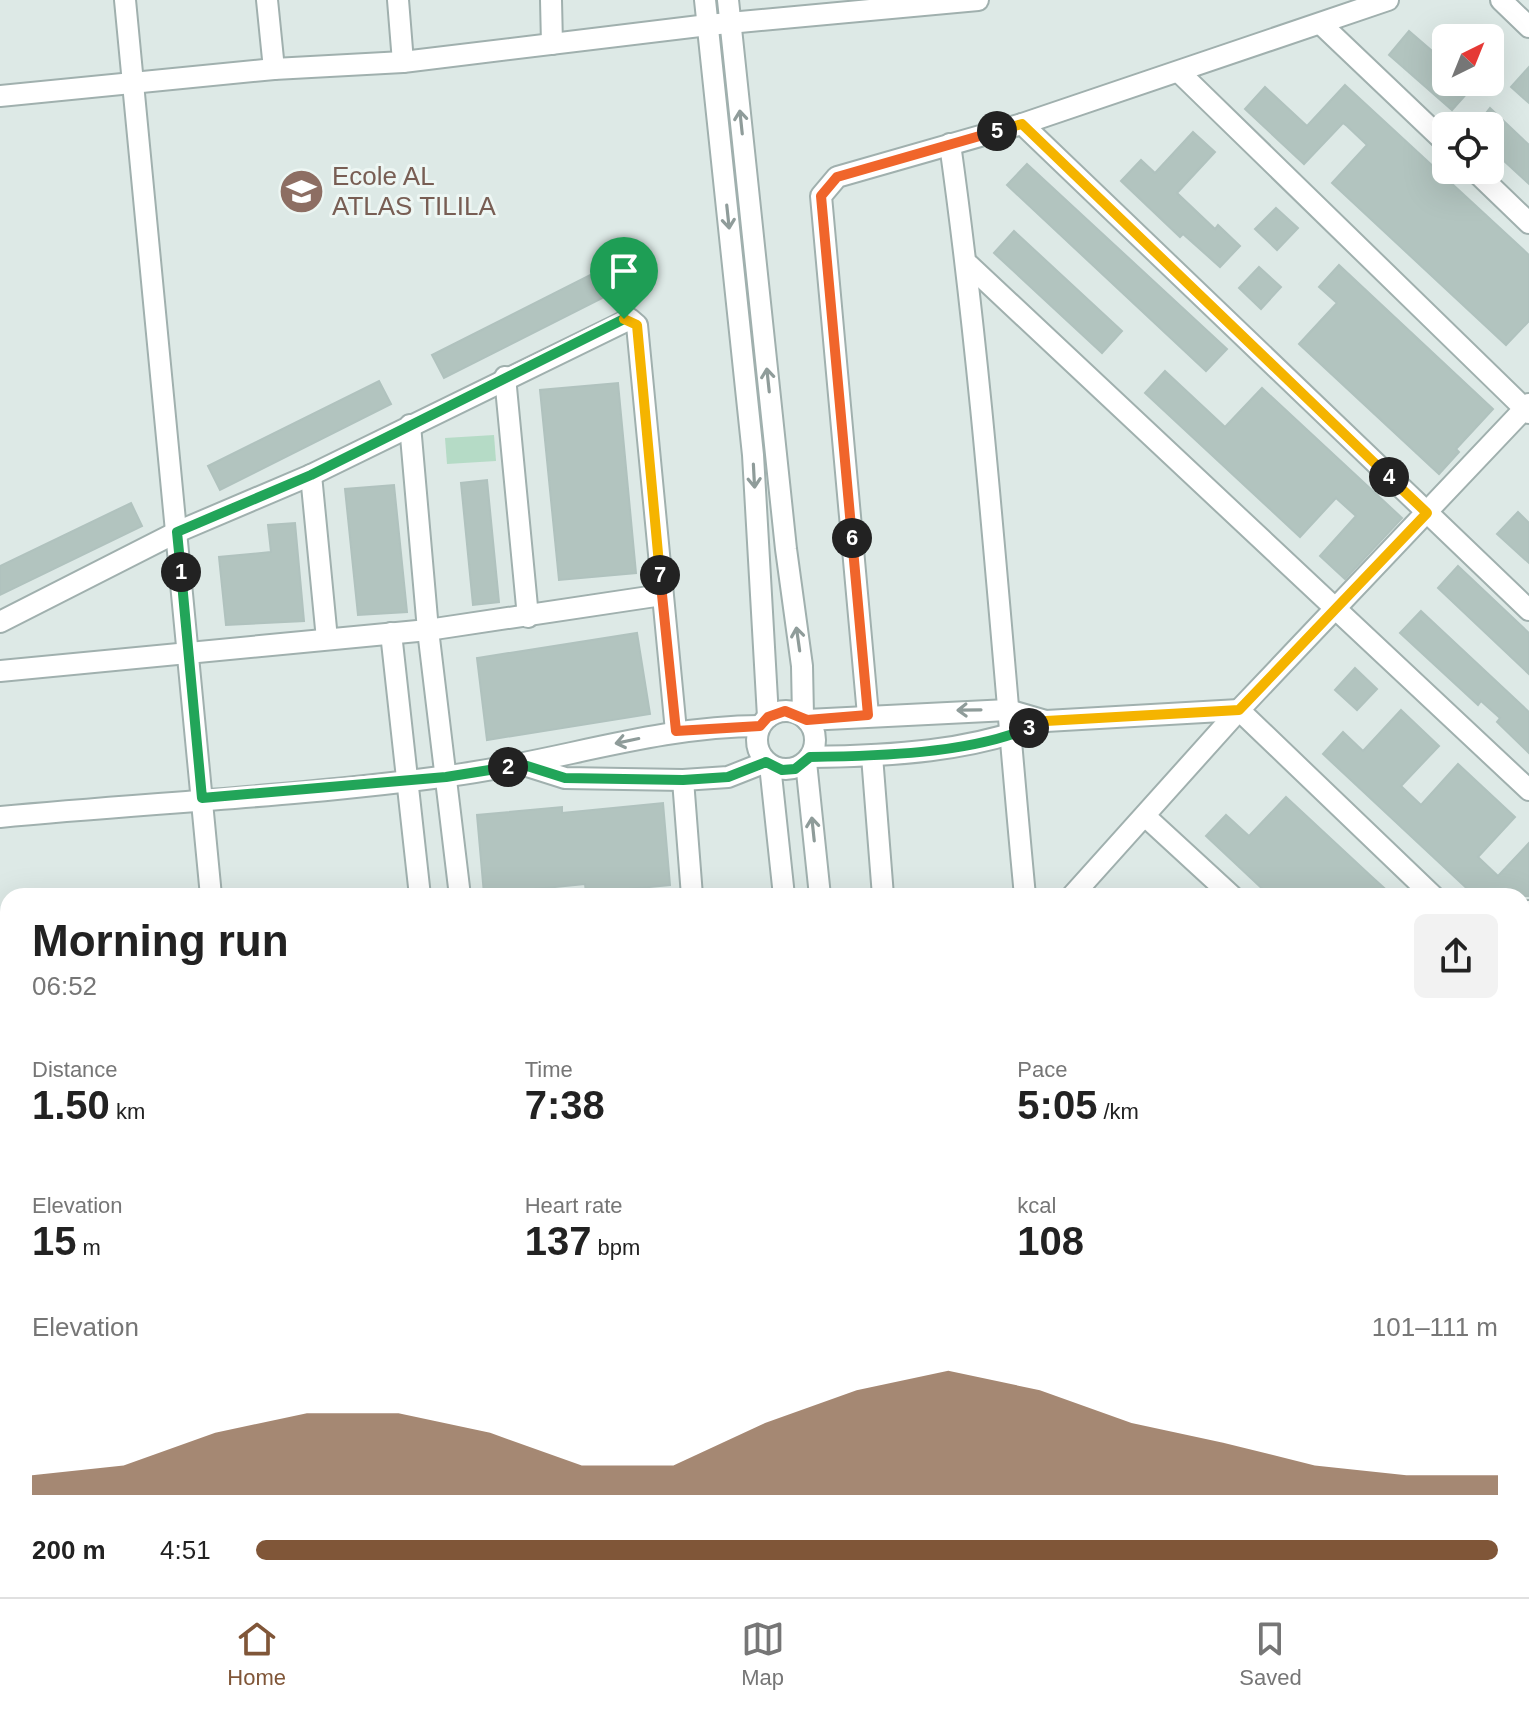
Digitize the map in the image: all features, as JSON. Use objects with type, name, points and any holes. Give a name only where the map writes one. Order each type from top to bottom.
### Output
[{"type":"street","points":[[125,0],[210,888]]},
{"type":"street","points":[[267,0],[274,69]]},
{"type":"street","points":[[398,0],[403,62]]},
{"type":"street","points":[[551,0],[552,44]]},
{"type":"street","points":[[705,0],[753,455],[764,722],[757,748],[768,764],[783,888]]},
{"type":"street","points":[[728,0],[784,534],[802,666],[805,718],[815,734],[808,760],[819,888]]},
{"type":"street","points":[[0,96],[274,69],[403,62],[731,24],[834,7],[978,0]]},
{"type":"street","points":[[868,715],[821,196],[837,177],[1022,124],[1388,0]]},
{"type":"street","points":[[1501,0],[1529,27]]},
{"type":"street","points":[[1321,24],[1432,130]]},
{"type":"street","points":[[1079,888],[1239,710],[1528,409],[1179,72]]},
{"type":"street","points":[[1022,124],[1529,610]]},
{"type":"street","points":[[950,144],[969,265],[1008,737],[1024,888]]},
{"type":"street","points":[[1489,184],[1529,223]]},
{"type":"street","points":[[969,265],[1529,790]]},
{"type":"street","points":[[0,622],[177,532],[311,475],[624,319],[637,325],[676,731]]},
{"type":"street","points":[[505,377],[528,617]]},
{"type":"street","points":[[410,425],[428,630],[459,888]]},
{"type":"street","points":[[311,475],[327,639]]},
{"type":"street","points":[[0,671],[428,630],[662,595]]},
{"type":"street","points":[[391,633],[419,888]]},
{"type":"street","points":[[0,817],[446,777],[524,765],[676,731],[764,722],[785,711],[805,718],[1008,710],[1046,721],[1239,710],[1425,888]]},
{"type":"street","points":[[524,765],[565,778],[683,780],[728,777],[768,764],[788,770],[808,760],[872,756],[1008,737],[1046,721]]},
{"type":"street","points":[[872,756],[882,888]]},
{"type":"street","points":[[683,780],[691,888]]},
{"type":"street","points":[[1145,816],[1223,888]]},
{"type":"green space","points":[[494,435],[496,461],[447,464],[445,438]]},
{"type":"building","points":[[1409,31],[1432,51],[1432,93],[1389,55]]},
{"type":"building","points":[[1529,67],[1529,103],[1511,87]]},
{"type":"building","points":[[1345,85],[1432,165],[1432,184],[1452,184],[1529,255],[1529,321],[1506,345],[1332,183],[1367,145],[1347,126],[1343,123],[1304,164],[1245,109],[1265,87],[1307,126]]},
{"type":"building","points":[[1436,96],[1464,96],[1452,110]]},
{"type":"building","points":[[1504,121],[1529,145],[1529,184],[1504,161]]},
{"type":"building","points":[[1193,132],[1215,152],[1177,193],[1215,229],[1218,225],[1240,246],[1220,267],[1183,234],[1180,237],[1121,181],[1141,160],[1155,173]]},
{"type":"building","points":[[1027,164],[1227,349],[1206,371],[1007,185]]},
{"type":"building","points":[[1276,208],[1298,228],[1277,250],[1255,229]]},
{"type":"building","points":[[1014,231],[1122,331],[1102,353],[994,253]]},
{"type":"building","points":[[1339,265],[1493,409],[1456,449],[1459,452],[1439,474],[1299,344],[1337,303],[1319,287]]},
{"type":"building","points":[[1259,267],[1281,287],[1261,309],[1239,288]]},
{"type":"building","points":[[602,269],[614,292],[444,378],[432,355]]},
{"type":"building","points":[[1165,371],[1225,427],[1262,388],[1402,518],[1345,579],[1320,556],[1356,516],[1336,498],[1300,537],[1145,393]]},
{"type":"building","points":[[379,381],[391,404],[220,490],[208,466]]},
{"type":"building","points":[[618,383],[636,573],[559,580],[540,390]]},
{"type":"building","points":[[487,480],[499,602],[473,605],[461,483]]},
{"type":"building","points":[[394,485],[407,612],[358,615],[345,489]]},
{"type":"building","points":[[131,503],[142,526],[0,595],[0,566]]},
{"type":"building","points":[[1518,512],[1529,523],[1529,563],[1497,534]]},
{"type":"building","points":[[295,523],[304,621],[226,625],[219,557],[271,552],[268,525]]},
{"type":"building","points":[[1458,566],[1529,633],[1529,674],[1438,588]]},
{"type":"building","points":[[1421,611],[1529,712],[1529,753],[1497,722],[1500,718],[1481,701],[1478,705],[1400,633]]},
{"type":"building","points":[[637,633],[650,714],[487,740],[477,658]]},
{"type":"building","points":[[1355,668],[1377,689],[1357,710],[1335,690]]},
{"type":"building","points":[[1401,710],[1439,746],[1401,786],[1421,805],[1458,764],[1515,817],[1478,857],[1498,876],[1529,843],[1529,888],[1466,888],[1323,754],[1343,732],[1363,751]]},
{"type":"building","points":[[1286,797],[1384,888],[1261,888],[1206,836],[1226,815],[1249,836]]},
{"type":"building","points":[[663,803],[670,885],[638,888],[585,888],[585,884],[545,888],[483,888],[477,815],[562,807],[562,813]]},
{"type":"place","name":"Ecole AL ATLAS TILILA","points":[[301,191]]},
{"type":"route","points":[[1022,124],[1427,513],[1336,612],[1239,710],[1046,721],[1008,737],[872,756],[810,757],[801,766],[788,770],[775,768],[766,762],[728,777],[683,780],[565,778],[524,765],[446,777],[202,798],[177,532],[311,475],[624,319],[630,319],[637,325],[676,731],[760,726],[776,712],[785,711],[795,712],[807,720],[868,715],[821,196],[826,186],[837,177],[950,144],[1022,124]]}]
